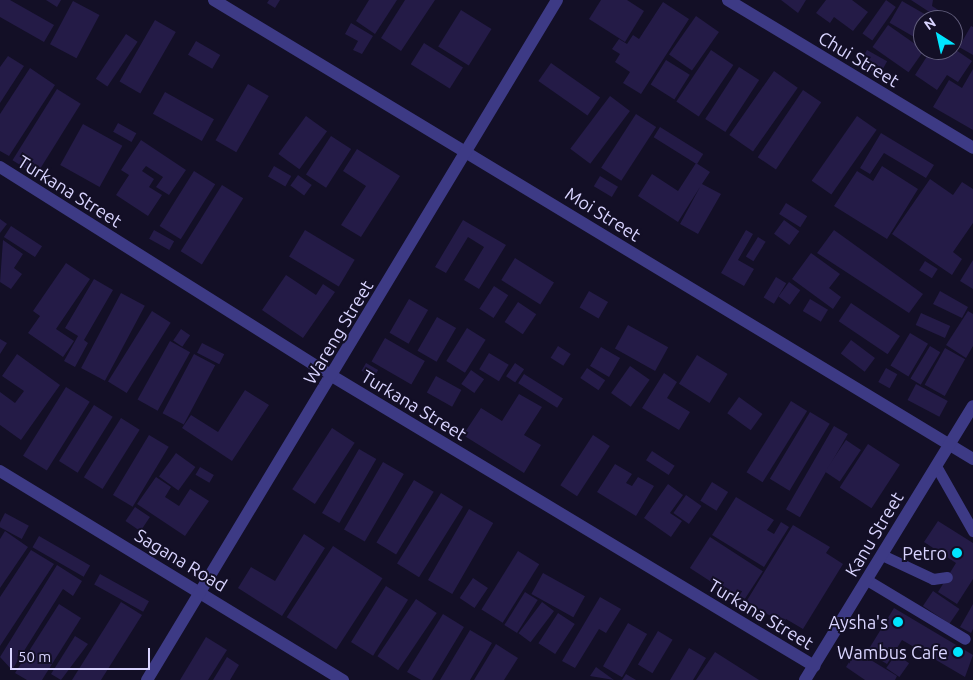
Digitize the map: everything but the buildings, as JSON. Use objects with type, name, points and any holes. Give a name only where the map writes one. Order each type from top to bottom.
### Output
[{"type":"street","name":"Moi Street","points":[[214,0],[948,446],[973,459]]},
{"type":"street","name":"Wareng Street","points":[[147,680],[557,0]]},
{"type":"street","name":"Chui Street","points":[[728,0],[973,148]]},
{"type":"street","name":"Turkana Street","points":[[0,167],[332,376],[814,666]]},
{"type":"street","name":"Kanu Street","points":[[805,680],[973,406]]},
{"type":"street","name":"Sagana Road","points":[[0,471],[343,680]]},
{"type":"lane","points":[[936,466],[973,531]]},
{"type":"lane","points":[[882,555],[933,579],[947,577]]},
{"type":"lane","points":[[867,580],[965,639]]},
{"type":"place","name":"Petro","points":[[957,553]]},
{"type":"place","name":"Aysha's","points":[[898,622]]},
{"type":"place","name":"Wambus Cafe","points":[[958,652]]}]
